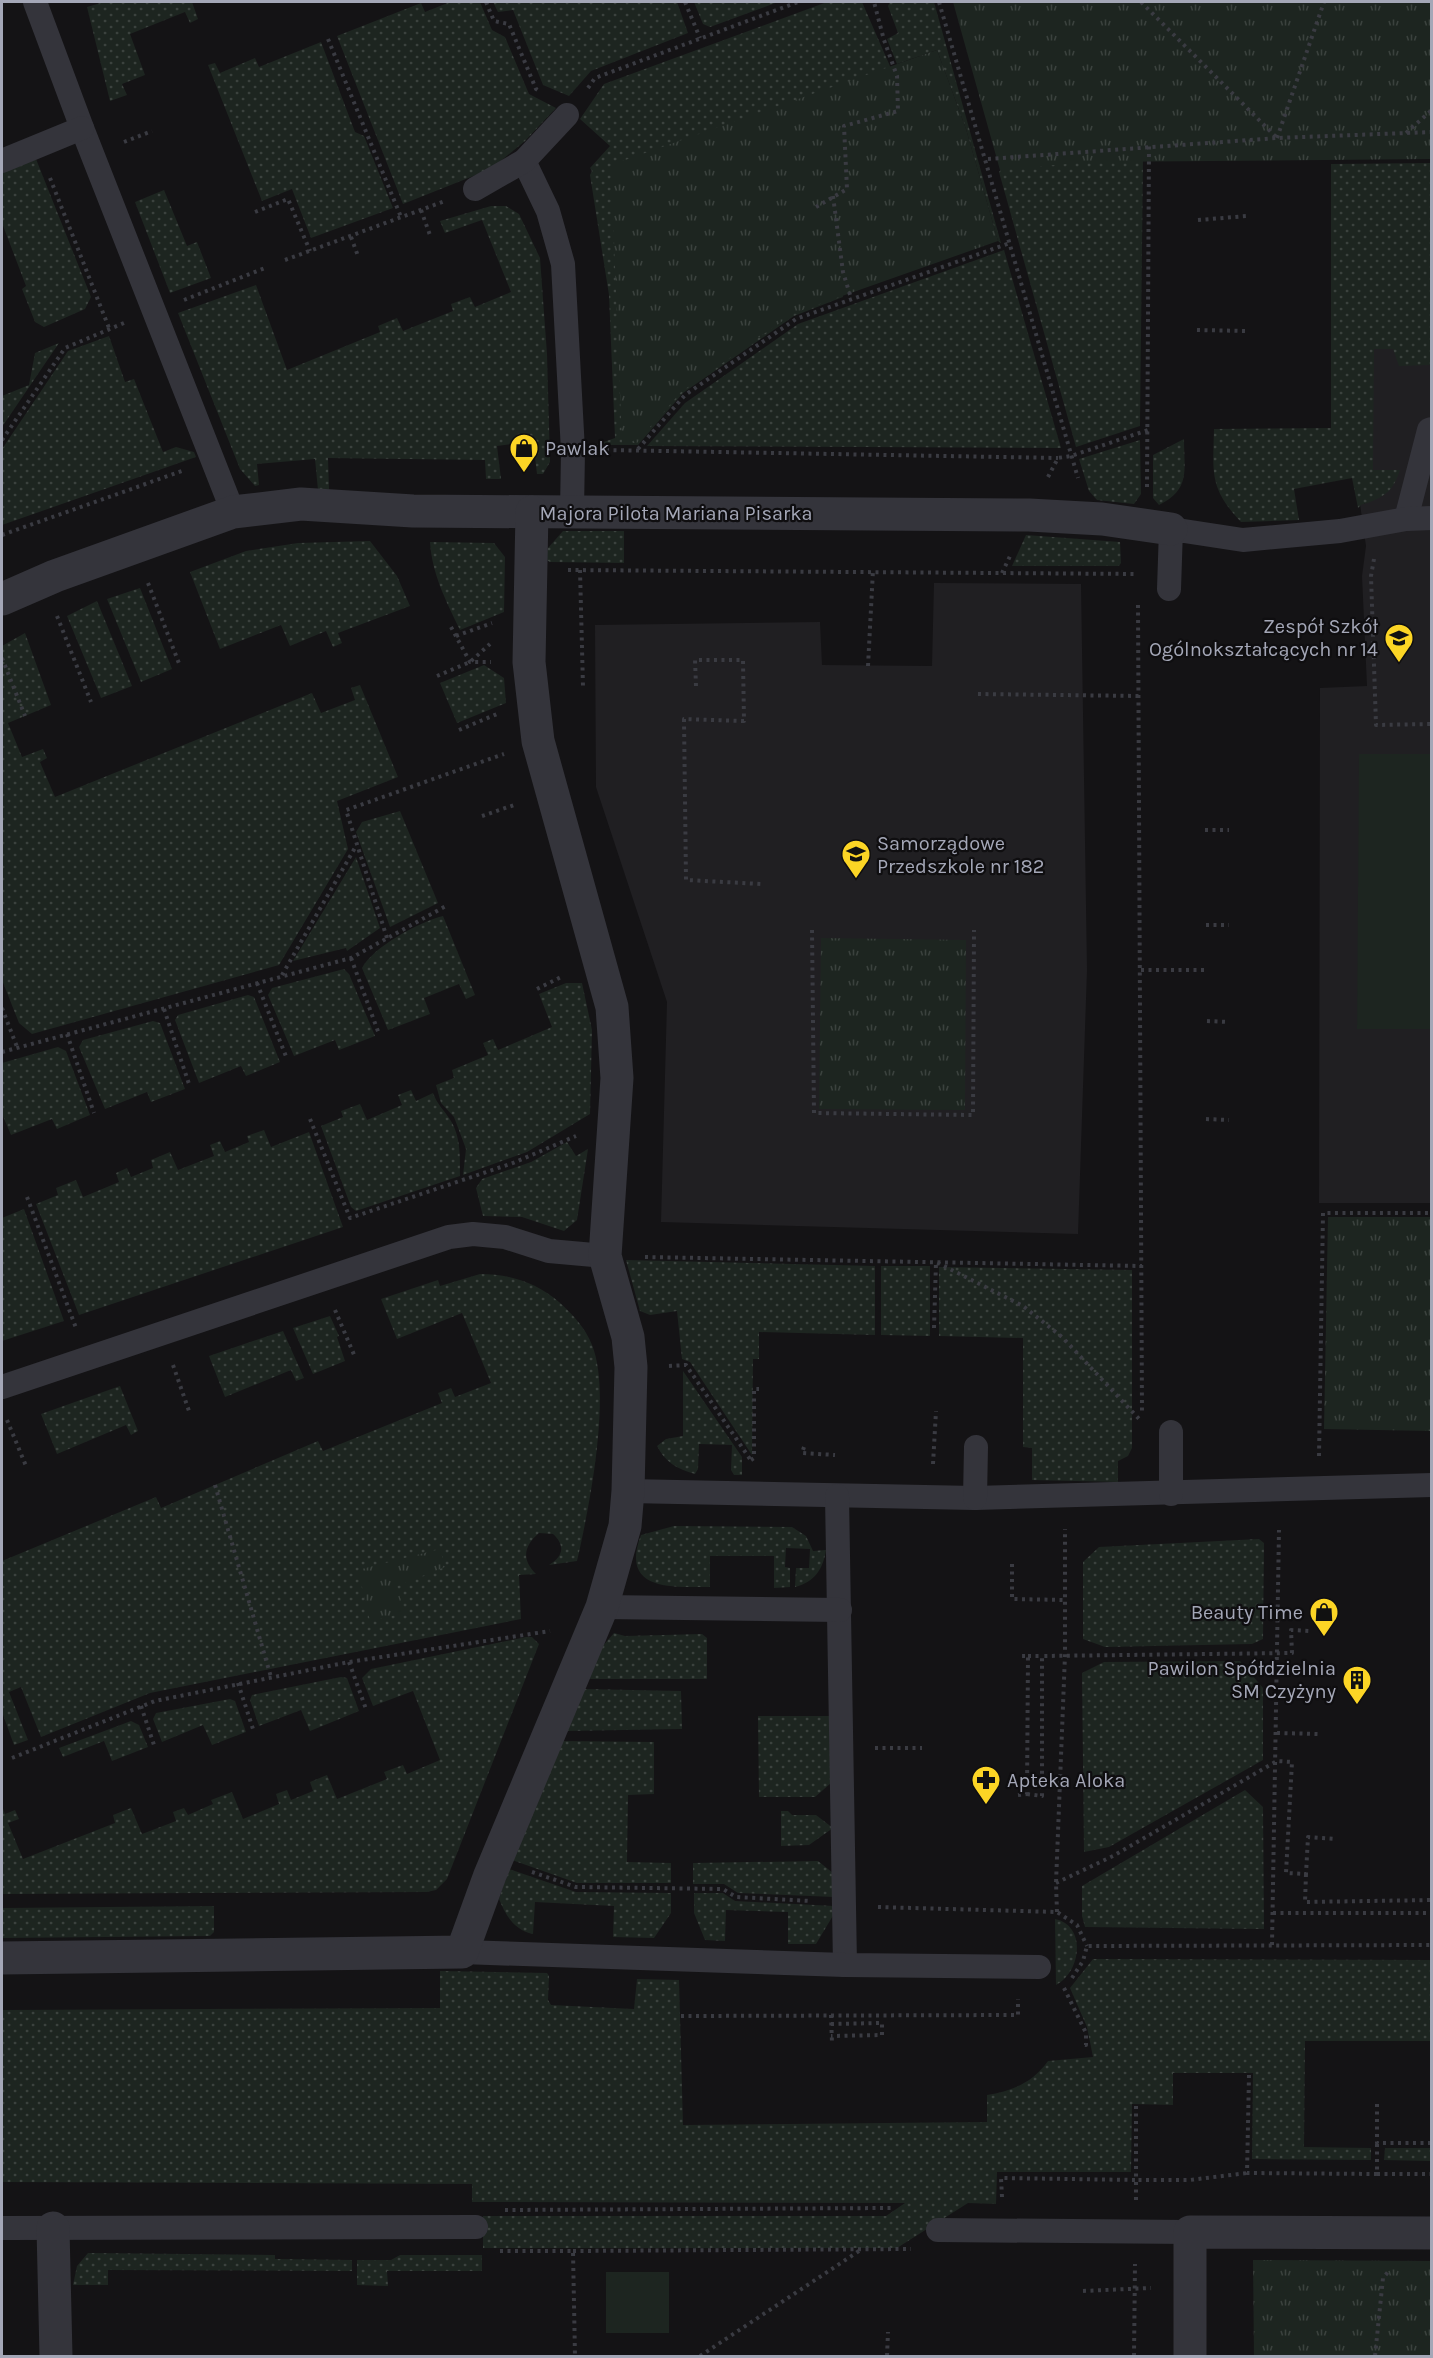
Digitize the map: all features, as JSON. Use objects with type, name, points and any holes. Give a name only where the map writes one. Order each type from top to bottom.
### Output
[{"type":"street","name":"Majora Pilota Mariana Pisarka","points":[[2,599],[55,576],[233,512],[302,504],[363,509],[532,512],[1029,515],[1102,519],[1171,530]]},
{"type":"street","points":[[2,1958],[462,1953],[490,1875],[597,1619],[625,1526],[628,1491],[631,1367],[628,1337],[605,1256],[617,1078],[612,1007],[538,741],[529,662],[532,512]]},
{"type":"street","points":[[53,2228],[56,2356]]},
{"type":"street","points":[[1190,2356],[1190,2232],[1431,2233]]},
{"type":"lane","points":[[35,2],[233,512]]},
{"type":"lane","points":[[475,189],[524,161],[567,115]]},
{"type":"lane","points":[[2,161],[82,128]]},
{"type":"lane","points":[[524,161],[548,211],[563,264],[573,451],[572,512]]},
{"type":"lane","points":[[1406,519],[1428,430],[1431,429]]},
{"type":"lane","name":"Majora Pilota Mariana Pisarka","points":[[1171,530],[1243,540],[1340,531],[1406,519],[1431,518]]},
{"type":"lane","points":[[1169,589],[1171,530]]},
{"type":"lane","points":[[2,1387],[449,1237],[473,1234],[505,1237],[549,1251],[605,1256]]},
{"type":"lane","points":[[1171,1432],[1171,1494]]},
{"type":"lane","points":[[975,1498],[976,1447]]},
{"type":"lane","points":[[628,1491],[975,1498],[1431,1485]]},
{"type":"lane","points":[[837,1496],[845,1965]]},
{"type":"lane","points":[[597,1619],[840,1610]]},
{"type":"lane","points":[[462,1953],[845,1965],[1039,1967]]},
{"type":"lane","points":[[2,2228],[476,2227]]},
{"type":"lane","points":[[938,2230],[1190,2232]]},
{"type":"path","points":[[486,2],[494,21],[509,24],[525,63]]},
{"type":"path","points":[[685,2],[700,38]]},
{"type":"path","points":[[567,115],[595,78],[798,2]]},
{"type":"path","points":[[816,207],[847,189],[844,126],[898,111],[897,76],[874,2]]},
{"type":"path","points":[[939,2],[988,159],[1071,456],[1148,430]]},
{"type":"path","points":[[1141,2],[1276,138]]},
{"type":"path","points":[[1276,138],[1324,2]]},
{"type":"path","points":[[328,39],[402,217]]},
{"type":"path","points":[[1406,133],[1431,110]]},
{"type":"path","points":[[120,144],[152,131]]},
{"type":"path","points":[[988,159],[1276,138],[1431,132]]},
{"type":"path","points":[[38,146],[109,328]]},
{"type":"path","points":[[1148,468],[1149,146]]},
{"type":"path","points":[[285,261],[475,189]]},
{"type":"path","points":[[833,196],[843,272],[851,298]]},
{"type":"path","points":[[255,212],[288,199],[310,251]]},
{"type":"path","points":[[421,210],[431,238]]},
{"type":"path","points":[[1198,220],[1247,216]]},
{"type":"path","points":[[351,237],[358,256]]},
{"type":"path","points":[[638,450],[685,395],[796,319],[1010,243]]},
{"type":"path","points":[[2,440],[65,348],[109,328],[265,268]]},
{"type":"path","points":[[1197,330],[1247,331]]},
{"type":"path","points":[[573,451],[638,450],[1058,458]]},
{"type":"path","points":[[2,535],[214,460]]},
{"type":"path","points":[[1372,524],[1371,576],[1376,725],[1431,724]]},
{"type":"path","points":[[1138,565],[1138,585]]},
{"type":"path","points":[[531,569],[873,570],[1138,574]]},
{"type":"path","points":[[580,570],[583,687]]},
{"type":"path","points":[[868,666],[873,570]]},
{"type":"path","points":[[147,579],[180,666]]},
{"type":"path","points":[[1138,596],[1141,696],[1142,1432]]},
{"type":"path","points":[[56,615],[91,702]]},
{"type":"path","points":[[456,636],[499,621]]},
{"type":"path","points":[[451,627],[470,662]]},
{"type":"path","points":[[470,662],[494,641]]},
{"type":"path","points":[[2,658],[25,716]]},
{"type":"path","points":[[437,676],[470,662],[486,660],[497,665]]},
{"type":"path","points":[[696,686],[695,660],[743,660],[744,721],[684,719],[686,880],[761,884]]},
{"type":"path","points":[[978,694],[1141,696]]},
{"type":"path","points":[[459,730],[501,712]]},
{"type":"path","points":[[387,938],[346,810],[474,765]]},
{"type":"path","points":[[1205,830],[1229,830]]},
{"type":"path","points":[[281,976],[356,846]]},
{"type":"path","points":[[2,1052],[351,958],[447,906]]},
{"type":"path","points":[[1206,925],[1229,925]]},
{"type":"path","points":[[812,930],[814,1113],[973,1115],[974,930]]},
{"type":"path","points":[[351,958],[379,1034]]},
{"type":"path","points":[[1141,970],[1207,970]]},
{"type":"path","points":[[537,989],[565,976]]},
{"type":"path","points":[[257,982],[287,1059]]},
{"type":"path","points":[[2,1008],[18,1047]]},
{"type":"path","points":[[164,1008],[190,1087]]},
{"type":"path","points":[[1207,1021],[1229,1022]]},
{"type":"path","points":[[67,1034],[94,1113]]},
{"type":"path","points":[[310,1119],[350,1218],[513,1163],[584,1132]]},
{"type":"path","points":[[1206,1119],[1229,1120]]},
{"type":"path","points":[[27,1197],[87,1357]]},
{"type":"path","points":[[1320,1487],[1323,1214],[1431,1213]]},
{"type":"path","points":[[605,1256],[1142,1266]]},
{"type":"path","points":[[934,1328],[936,1262]]},
{"type":"path","points":[[936,1262],[1030,1312],[1062,1337],[1142,1422]]},
{"type":"path","points":[[335,1309],[355,1357]]},
{"type":"path","points":[[173,1364],[189,1411]]},
{"type":"path","points":[[659,1366],[686,1365],[750,1460],[750,1495]]},
{"type":"path","points":[[750,1460],[754,1458],[754,1389],[759,1389]]},
{"type":"path","points":[[931,1498],[936,1411]]},
{"type":"path","points":[[7,1419],[26,1466]]},
{"type":"path","points":[[804,1447],[802,1454],[835,1455]]},
{"type":"path","points":[[215,1485],[271,1677]]},
{"type":"path","points":[[1057,1912],[1056,1883],[1065,1655],[1064,1497]]},
{"type":"path","points":[[1272,1945],[1280,1530]]},
{"type":"path","points":[[1012,1564],[1012,1599],[1065,1600]]},
{"type":"path","points":[[12,1758],[141,1706],[238,1683],[349,1662],[558,1630],[597,1619]]},
{"type":"path","points":[[1019,1656],[1292,1653],[1291,1630],[1310,1631]]},
{"type":"path","points":[[1027,1794],[1028,1656]]},
{"type":"path","points":[[1018,1795],[1042,1796],[1042,1656]]},
{"type":"path","points":[[349,1662],[366,1709]]},
{"type":"path","points":[[238,1683],[253,1729]]},
{"type":"path","points":[[141,1706],[154,1745]]},
{"type":"path","points":[[1277,1733],[1318,1734]]},
{"type":"path","points":[[49,1743],[51,1751]]},
{"type":"path","points":[[842,1748],[922,1748]]},
{"type":"path","points":[[1056,1883],[1113,1856],[1277,1761],[1292,1762],[1286,1873],[1306,1874]]},
{"type":"path","points":[[1336,1839],[1308,1837],[1305,1902],[1431,1900]]},
{"type":"path","points":[[490,1875],[510,1864],[576,1887],[723,1889],[736,1897],[844,1904],[1057,1912],[1077,1925],[1087,1946],[1078,1969],[1063,1987],[1052,1989]]},
{"type":"path","points":[[1273,1914],[1431,1913]]},
{"type":"path","points":[[1087,1946],[1431,1945]]},
{"type":"path","points":[[1063,1987],[1086,2033],[1086,2044],[1082,2044]]},
{"type":"path","points":[[681,2016],[1018,2015],[1018,1989]]},
{"type":"path","points":[[831,2015],[832,2043]]},
{"type":"path","points":[[831,2024],[882,2023],[882,2036],[831,2036]]},
{"type":"path","points":[[1249,2075],[1247,2173],[1431,2174]]},
{"type":"path","points":[[1377,2104],[1377,2174]]},
{"type":"path","points":[[1002,2201],[1001,2178],[1136,2180],[1136,2106]]},
{"type":"path","points":[[1377,2143],[1431,2143]]},
{"type":"path","points":[[497,2210],[891,2208]]},
{"type":"path","points":[[496,2251],[917,2249]]},
{"type":"path","points":[[700,2356],[862,2250]]},
{"type":"path","points":[[573,2251],[575,2356]]},
{"type":"path","points":[[1375,2356],[1383,2278],[1390,2270],[1396,2268]]},
{"type":"path","points":[[1083,2291],[1190,2288]]},
{"type":"path","points":[[887,2356],[888,2332]]},
{"type":"shaded area","name":"Zespół Szkół Ogólnokształcących nr 14","points":[[1431,163],[1431,1203],[1319,1203],[1320,688],[1367,686],[1362,576],[1366,546],[1360,504],[1365,504],[1366,360]]},
{"type":"shaded area","name":"Samorządowe Przedszkole nr 182","points":[[934,583],[1081,584],[1087,970],[1078,1234],[661,1222],[667,1002],[596,787],[595,625],[820,622],[822,665],[932,666]]},
{"type":"green space","points":[[104,2],[192,2],[198,19],[190,23],[185,12],[130,34],[145,75],[122,84],[127,95],[110,101],[87,7]]},
{"type":"green space","points":[[450,2],[480,2],[492,30],[505,37],[529,94],[556,108],[525,141],[491,169],[403,204],[337,36],[421,3],[425,12]]},
{"type":"green space","points":[[493,2],[677,2],[688,33],[591,71],[569,96],[543,85],[513,10],[498,12]]},
{"type":"green space","points":[[694,2],[778,2],[710,27],[703,24]]},
{"type":"green space","points":[[827,2],[862,2],[893,73],[838,255],[843,297],[794,316],[683,393],[638,445],[595,445],[615,438],[609,295],[590,175],[592,171],[590,168],[610,146],[580,119],[604,84]]},
{"type":"green space","points":[[890,2],[934,2],[1001,243],[998,241],[966,129],[937,50],[897,64],[887,39],[898,33],[888,6]]},
{"type":"green space","points":[[953,2],[1431,2],[1431,159],[1088,162],[1000,170]]},
{"type":"green space","points":[[321,42],[355,132],[364,136],[393,208],[311,238],[292,189],[262,201],[208,65],[215,63],[220,73],[255,58],[259,67]]},
{"type":"green space","points":[[937,50],[966,129],[998,241],[794,313],[681,392],[637,443],[622,443],[611,165]]},
{"type":"green space","points":[[1143,157],[1140,426],[1076,447],[999,172],[1003,167]]},
{"type":"green space","points":[[36,159],[91,297],[85,309],[44,327],[35,322],[22,289],[26,286],[2,223],[2,172]]},
{"type":"green space","points":[[1431,163],[1431,396],[1430,365],[1399,366],[1393,349],[1374,349],[1373,470],[1400,470],[1395,482],[1386,494],[1358,508],[1352,478],[1294,489],[1299,520],[1241,522],[1223,499],[1215,479],[1214,429],[1331,428],[1331,164]]},
{"type":"green space","points":[[164,190],[187,246],[197,242],[211,278],[170,293],[135,202]]},
{"type":"green space","points":[[491,206],[506,206],[519,214],[540,258],[547,354],[550,462],[543,474],[537,474],[533,441],[497,446],[501,479],[486,479],[485,460],[328,458],[329,489],[318,490],[315,459],[257,464],[259,485],[255,486],[240,469],[178,313],[256,285],[287,370],[380,332],[378,326],[397,318],[403,331],[453,311],[451,304],[470,297],[475,307],[511,292],[482,220],[445,233],[440,221]]},
{"type":"green space","points":[[1004,250],[1061,448],[647,446],[685,403],[798,324]]},
{"type":"green space","points":[[109,336],[125,382],[134,379],[163,452],[176,447],[194,452],[196,457],[2,525],[2,449],[68,351]]},
{"type":"green space","points":[[59,343],[2,427],[2,396],[29,385],[35,353]]},
{"type":"green space","points":[[1184,439],[1185,470],[1181,486],[1169,499],[1159,505],[1153,498],[1153,455]]},
{"type":"green space","points":[[1140,440],[1141,494],[1134,504],[1097,500],[1089,491],[1079,459]]},
{"type":"green space","points":[[563,531],[624,531],[624,563],[550,562],[545,559],[548,548]]},
{"type":"green space","points":[[1026,535],[1120,542],[1121,563],[1119,566],[1012,566]]},
{"type":"green space","points":[[370,541],[397,576],[410,606],[338,633],[342,643],[333,647],[326,631],[290,646],[281,625],[220,649],[190,572],[246,551],[298,543]]},
{"type":"green space","points":[[430,542],[494,543],[505,557],[504,612],[460,630],[437,576]]},
{"type":"green space","points":[[140,588],[172,669],[141,682],[107,599]]},
{"type":"green space","points":[[97,601],[132,686],[101,698],[67,616]]},
{"type":"green space","points":[[25,633],[51,705],[8,723],[22,757],[43,749],[47,758],[40,762],[55,797],[312,693],[321,713],[355,700],[351,688],[360,685],[398,777],[337,801],[348,849],[279,965],[32,1034],[19,1023],[2,980],[2,646]]},
{"type":"green space","points":[[484,665],[504,678],[506,703],[457,723],[440,683]]},
{"type":"green space","points":[[1359,754],[1431,754],[1431,1029],[1357,1029]]},
{"type":"green space","points":[[400,811],[438,903],[390,927],[356,832],[362,822]]},
{"type":"green space","points":[[356,857],[380,928],[347,951],[346,948],[293,961]]},
{"type":"green space","points":[[443,916],[475,995],[466,999],[459,984],[424,998],[430,1014],[388,1030],[362,968],[376,952],[398,936]]},
{"type":"green space","points":[[821,938],[966,940],[965,1110],[819,1109]]},
{"type":"green space","points":[[344,969],[349,974],[375,1036],[339,1050],[335,1040],[294,1056],[268,995],[272,988]]},
{"type":"green space","points":[[566,983],[582,983],[592,1030],[590,1114],[527,1152],[463,1175],[466,1149],[454,1117],[441,1103],[436,1085],[454,1078],[452,1070],[488,1055],[483,1043],[493,1039],[498,1050],[552,1027],[539,994]]},
{"type":"green space","points":[[248,995],[254,997],[280,1062],[246,1076],[241,1066],[199,1083],[175,1020],[178,1015]]},
{"type":"green space","points":[[153,1021],[160,1023],[185,1089],[151,1102],[147,1092],[105,1109],[79,1047],[83,1040]]},
{"type":"green space","points":[[58,1047],[66,1051],[90,1115],[57,1129],[52,1119],[11,1135],[2,1114],[2,1063]]},
{"type":"green space","points":[[411,1090],[416,1101],[433,1093],[453,1125],[459,1146],[460,1176],[356,1211],[351,1207],[321,1126],[343,1117],[341,1111],[360,1104],[367,1120],[402,1105],[398,1095]]},
{"type":"green space","points":[[264,1130],[271,1147],[309,1132],[343,1227],[79,1315],[36,1204],[58,1195],[56,1188],[76,1180],[83,1197],[119,1182],[116,1173],[127,1168],[131,1177],[153,1168],[151,1160],[170,1152],[178,1170],[214,1156],[210,1145],[220,1141],[225,1152],[249,1142],[247,1136]]},
{"type":"green space","points":[[567,1142],[576,1156],[588,1149],[577,1220],[564,1231],[522,1217],[483,1216],[476,1188],[482,1179],[531,1162]]},
{"type":"green space","points":[[24,1209],[64,1321],[2,1341],[2,1218]]},
{"type":"green space","points":[[1328,1217],[1431,1217],[1431,1431],[1324,1429]]},
{"type":"green space","points":[[626,1260],[875,1266],[875,1335],[759,1332],[759,1359],[753,1359],[752,1455],[690,1362],[682,1359],[677,1311],[650,1315],[640,1311]]},
{"type":"green space","points":[[881,1266],[930,1266],[930,1336],[881,1335]]},
{"type":"green space","points":[[939,1267],[1132,1270],[1132,1448],[1128,1456],[1118,1461],[1118,1482],[1032,1480],[1032,1448],[1023,1447],[1023,1338],[939,1336]]},
{"type":"green space","points":[[480,1274],[522,1280],[541,1289],[559,1302],[582,1327],[592,1345],[598,1366],[600,1392],[596,1452],[577,1561],[549,1565],[560,1554],[560,1542],[553,1534],[539,1533],[534,1538],[526,1553],[526,1558],[536,1574],[519,1575],[521,1619],[150,1693],[41,1737],[21,1687],[9,1692],[28,1740],[14,1745],[2,1712],[2,1561],[156,1497],[161,1508],[318,1441],[323,1451],[442,1403],[438,1393],[451,1388],[455,1397],[491,1383],[462,1313],[397,1339],[381,1299],[438,1280],[440,1286]]},
{"type":"green space","points":[[330,1316],[339,1336],[337,1337],[345,1361],[313,1374],[293,1328]]},
{"type":"green space","points":[[283,1331],[304,1378],[296,1381],[291,1370],[225,1397],[209,1356]]},
{"type":"green space","points":[[683,1371],[742,1457],[742,1475],[734,1475],[731,1470],[732,1445],[699,1444],[698,1469],[695,1474],[672,1464],[657,1446],[666,1439],[683,1436]]},
{"type":"green space","points":[[120,1386],[138,1431],[131,1435],[126,1425],[57,1454],[41,1414]]},
{"type":"green space","points":[[674,1526],[792,1527],[806,1536],[813,1551],[826,1550],[817,1574],[808,1582],[795,1587],[796,1568],[809,1568],[810,1549],[786,1548],[785,1567],[790,1568],[790,1587],[774,1588],[774,1556],[710,1556],[710,1587],[667,1586],[644,1577],[637,1567],[636,1554],[641,1535]]},
{"type":"green space","points":[[1259,1539],[1264,1543],[1263,1639],[1252,1644],[1105,1647],[1083,1639],[1083,1562],[1099,1547]]},
{"type":"green space","points":[[440,1549],[445,1567],[397,1586],[404,1613],[370,1621],[358,1570]]},
{"type":"green space","points":[[614,1633],[625,1636],[702,1634],[707,1638],[707,1679],[587,1679],[601,1648]]},
{"type":"green space","points":[[532,1637],[539,1644],[447,1879],[436,1890],[427,1892],[2,1894],[2,1806],[5,1814],[15,1810],[19,1819],[8,1823],[23,1859],[115,1823],[113,1815],[131,1808],[142,1834],[176,1821],[173,1812],[184,1808],[188,1815],[213,1804],[211,1800],[232,1792],[243,1819],[279,1804],[276,1794],[287,1790],[291,1800],[313,1791],[310,1782],[327,1775],[337,1799],[387,1779],[384,1772],[403,1765],[407,1774],[440,1760],[413,1691],[373,1706],[362,1678],[371,1669]]},
{"type":"green space","points":[[1240,1661],[1263,1688],[1263,1760],[1109,1847],[1084,1852],[1082,1673],[1104,1662]]},
{"type":"green space","points":[[341,1677],[347,1678],[359,1711],[310,1731],[301,1710],[259,1726],[250,1700],[252,1695]]},
{"type":"green space","points":[[583,1689],[681,1691],[682,1729],[565,1731]]},
{"type":"green space","points":[[230,1699],[235,1701],[246,1732],[212,1745],[203,1725],[162,1742],[153,1719],[156,1713]]},
{"type":"green space","points":[[758,1716],[829,1716],[831,1783],[815,1797],[759,1797]]},
{"type":"green space","points":[[131,1721],[139,1725],[148,1747],[112,1761],[104,1741],[63,1757],[59,1748]]},
{"type":"green space","points":[[561,1741],[654,1742],[654,1794],[628,1795],[627,1862],[671,1863],[671,1883],[577,1883],[512,1860]]},
{"type":"green space","points":[[1245,1790],[1263,1807],[1264,1929],[1085,1927],[1082,1916],[1082,1886]]},
{"type":"green space","points":[[781,1811],[788,1811],[792,1815],[816,1815],[833,1828],[809,1845],[781,1846]]},
{"type":"green space","points":[[818,1861],[833,1873],[834,1897],[738,1893],[724,1884],[693,1884],[693,1863]]},
{"type":"green space","points":[[509,1869],[576,1892],[671,1893],[671,1913],[654,1938],[613,1937],[614,1906],[535,1902],[533,1934],[526,1932],[511,1921],[499,1899]]},
{"type":"green space","points":[[694,1893],[723,1893],[735,1901],[834,1906],[834,1914],[816,1944],[788,1944],[788,1912],[726,1910],[725,1941],[705,1940],[694,1913]]},
{"type":"green space","points":[[214,1906],[214,1932],[210,1936],[2,1938],[2,1908]]},
{"type":"green space","points":[[1055,1919],[1065,1923],[1072,1930],[1077,1949],[1071,1970],[1056,1985]]},
{"type":"green space","points":[[1093,1959],[1432,1960],[1431,2041],[1305,2041],[1304,2147],[1371,2148],[1371,2160],[1252,2159],[1253,2073],[1173,2073],[1173,2105],[1132,2104],[1131,2172],[997,2172],[996,2204],[968,2203],[897,2248],[483,2248],[483,2216],[886,2216],[905,2203],[472,2202],[472,2184],[2,2182],[2,2010],[440,2008],[440,1971],[547,1973],[549,1976],[548,2000],[551,2005],[634,2009],[637,1979],[679,1980],[683,2125],[987,2122],[987,2095],[1006,2091],[1022,2084],[1036,2075],[1048,2061],[1093,2057],[1087,2027],[1070,1988]]},
{"type":"green space","points":[[1385,2148],[1431,2148],[1431,2161],[1384,2160]]},
{"type":"green space","points":[[88,2253],[275,2255],[275,2259],[352,2260],[352,2271],[108,2270],[108,2285],[73,2285],[77,2266]]},
{"type":"green space","points":[[400,2255],[482,2255],[482,2271],[387,2271],[388,2286],[357,2285],[357,2260],[391,2260]]},
{"type":"green space","points":[[1253,2260],[1431,2261],[1431,2356],[1254,2356]]},
{"type":"green space","points":[[606,2272],[669,2272],[669,2333],[606,2333]]},
{"type":"place","name":"Pawlak","points":[[524,474]]},
{"type":"place","name":"Zespół Szkół Ogólnokształcących nr 14","points":[[1399,664]]},
{"type":"place","name":"Samorządowe Przedszkole nr 182","points":[[856,880]]},
{"type":"place","name":"Beauty Time","points":[[1324,1638]]},
{"type":"place","name":"Pawilon Spółdzielnia SM Czyżyny","points":[[1357,1706]]},
{"type":"place","name":"Apteka Aloka","points":[[986,1806]]}]
